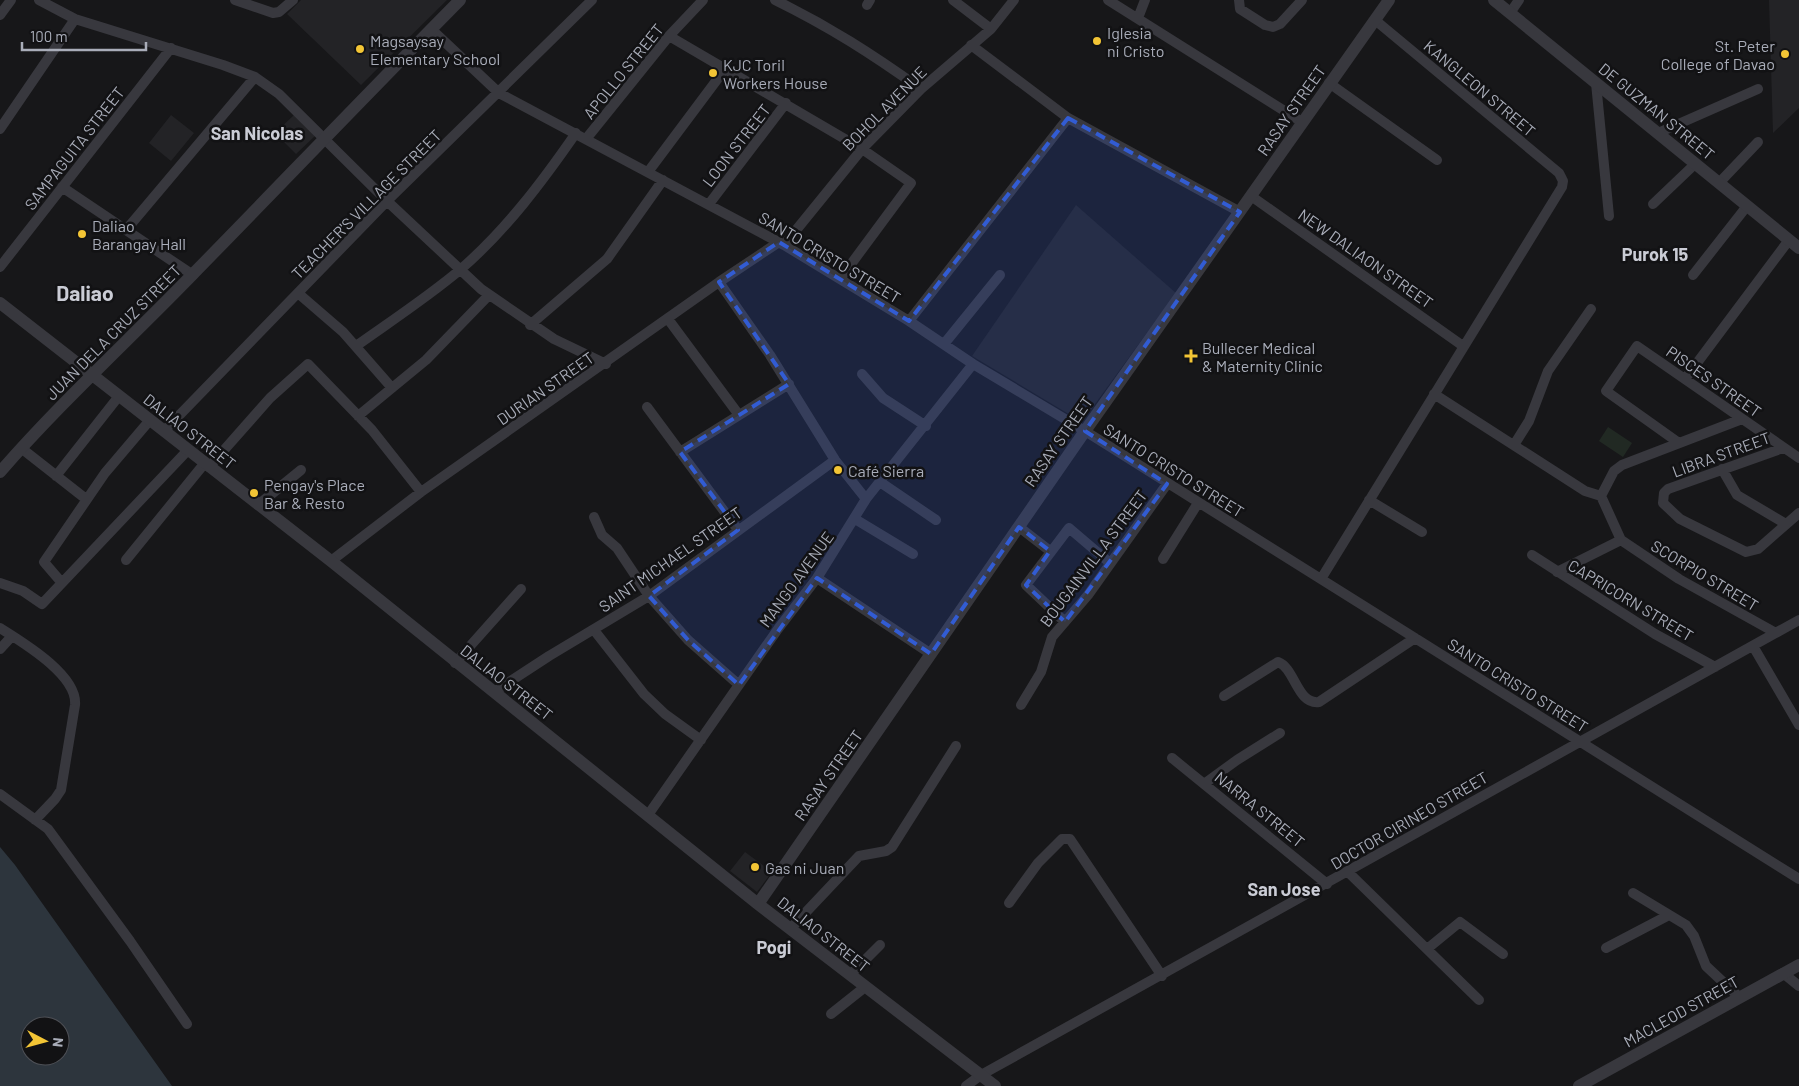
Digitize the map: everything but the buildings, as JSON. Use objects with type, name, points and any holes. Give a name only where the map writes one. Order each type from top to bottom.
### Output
[{"type":"street","points":[[0,15],[11,0]]},
{"type":"street","points":[[39,0],[75,19],[171,48],[255,77],[279,94],[387,201],[489,295],[530,325],[606,364]]},
{"type":"street","points":[[235,0],[272,13],[284,10],[293,0]]},
{"type":"street","name":"JUAN DELA CRUZ STREET","points":[[0,472],[92,375],[193,275],[460,0]]},
{"type":"street","name":"TEACHER'S VILLAGE STREET","points":[[164,431],[299,294],[387,201],[592,0]]},
{"type":"street","name":"APOLLO STREET","points":[[586,140],[669,36],[703,0]]},
{"type":"street","points":[[776,0],[827,26],[870,52],[921,89]]},
{"type":"street","points":[[953,0],[991,29]]},
{"type":"street","name":"BOHOL AVENUE","points":[[782,244],[862,149],[921,89],[991,29],[1014,0]]},
{"type":"street","points":[[1108,0],[1302,122]]},
{"type":"street","points":[[1138,18],[1145,0]]},
{"type":"street","points":[[1239,0],[1238,6],[1242,10],[1265,25],[1273,27],[1280,24],[1302,0]]},
{"type":"street","name":"RASAY STREET","points":[[758,904],[1085,431],[1389,0]]},
{"type":"street","name":"DE GUZMAN STREET","points":[[1494,0],[1794,244]]},
{"type":"street","points":[[1510,13],[1519,0]]},
{"type":"street","points":[[0,129],[75,19]]},
{"type":"street","name":"KANGLEON STREET","points":[[1374,20],[1561,175],[1563,181],[1562,187],[1533,237],[1463,346]]},
{"type":"street","name":"SANTO CRISTO STREET","points":[[431,29],[499,93],[709,204],[782,244],[840,279],[909,321],[973,364],[1085,431],[1167,484],[1321,578],[1799,879]]},
{"type":"street","points":[[669,36],[862,149],[911,183],[840,279]]},
{"type":"street","points":[[971,45],[1068,118],[1240,212]]},
{"type":"street","name":"SAMPAGUITA STREET","points":[[0,267],[171,48]]},
{"type":"street","points":[[648,172],[725,69]]},
{"type":"street","points":[[126,230],[255,77]]},
{"type":"street","points":[[1329,83],[1437,160]]},
{"type":"street","points":[[1596,83],[1610,216]]},
{"type":"street","points":[[1658,133],[1758,89]]},
{"type":"street","name":"LOON STREET","points":[[709,204],[786,103]]},
{"type":"street","points":[[909,321],[1068,118]]},
{"type":"street","points":[[356,346],[460,270],[522,207],[576,133]]},
{"type":"street","points":[[1719,183],[1758,142]]},
{"type":"street","points":[[1654,204],[1695,164]]},
{"type":"street","points":[[530,325],[607,258],[663,180]]},
{"type":"street","points":[[62,187],[193,275]]},
{"type":"street","name":"NEW DALIAON STREET","points":[[1251,196],[1463,346]]},
{"type":"street","points":[[1692,275],[1747,206]]},
{"type":"street","name":"DURIAN STREET","points":[[331,561],[421,492],[606,364],[718,282],[782,244]]},
{"type":"street","points":[[1685,379],[1794,244]]},
{"type":"street","points":[[944,344],[1000,275]]},
{"type":"street","points":[[718,282],[789,384],[834,460],[866,499]]},
{"type":"street","points":[[299,294],[356,346],[392,388]]},
{"type":"street","points":[[358,416],[426,360],[489,295]]},
{"type":"street","name":"DALIAO STREET","points":[[0,302],[258,506],[331,561],[455,663],[494,692],[758,904],[995,1086]]},
{"type":"street","points":[[1514,445],[1529,420],[1548,371],[1591,310]]},
{"type":"street","points":[[668,319],[740,414]]},
{"type":"street","points":[[1321,578],[1463,346]]},
{"type":"street","name":"PISCES STREET","points":[[1679,443],[1606,391],[1637,346],[1799,458]]},
{"type":"street","points":[[126,560],[207,465],[270,398],[308,364],[372,430],[421,492]]},
{"type":"street","name":"MANGO AVENUE","points":[[648,815],[817,578],[866,499],[926,426],[973,364]]},
{"type":"street","points":[[862,374],[883,398],[926,426]]},
{"type":"street","points":[[680,452],[789,384]]},
{"type":"street","points":[[1434,394],[1585,491],[1602,496]]},
{"type":"street","points":[[56,476],[119,396]]},
{"type":"street","points":[[646,407],[738,530]]},
{"type":"street","points":[[1602,496],[1618,467],[1742,419]]},
{"type":"street","points":[[62,583],[44,562],[86,499],[117,458],[150,420]]},
{"type":"street","points":[[21,448],[86,499]]},
{"type":"street","name":"LIBRA STREET","points":[[1783,448],[1668,490],[1664,493],[1662,503],[1672,513],[1692,526],[1742,551],[1751,552],[1758,549],[1786,524]]},
{"type":"street","points":[[0,583],[23,592],[42,604],[188,450]]},
{"type":"street","name":"SAINT MICHAEL STREET","points":[[494,692],[548,656],[649,596],[834,460]]},
{"type":"street","points":[[1722,469],[1737,495],[1786,524],[1799,513]]},
{"type":"street","points":[[258,506],[301,470]]},
{"type":"street","points":[[880,482],[936,520]]},
{"type":"street","name":"BOUGAINVILLA STREET","points":[[1021,705],[1041,672],[1052,637],[1110,564],[1167,484]]},
{"type":"street","points":[[1557,572],[1621,540],[1602,496]]},
{"type":"street","points":[[1369,500],[1422,532]]},
{"type":"street","points":[[1163,559],[1198,503]]},
{"type":"street","points":[[594,517],[602,535],[617,548],[649,596],[688,640],[739,685]]},
{"type":"street","points":[[854,519],[913,554]]},
{"type":"street","points":[[1019,527],[1050,551]]},
{"type":"street","points":[[1065,622],[1026,585],[1050,551],[1069,528],[1110,564]]},
{"type":"street","name":"SCORPIO STREET","points":[[1621,540],[1702,593],[1776,633]]},
{"type":"street","name":"CAPRICORN STREET","points":[[1532,555],[1656,634],[1715,667]]},
{"type":"street","points":[[817,578],[931,654]]},
{"type":"street","points":[[455,663],[521,589]]},
{"type":"street","name":"DOCTOR CIRINEO STREET","points":[[966,1086],[981,1075],[1799,620]]},
{"type":"street","points":[[0,628],[66,679],[73,689],[75,700],[61,790],[56,799],[35,820]]},
{"type":"street","points":[[594,630],[644,694],[665,714],[701,740]]},
{"type":"street","points":[[0,649],[12,636]]},
{"type":"street","points":[[1224,696],[1278,662],[1284,665],[1304,696],[1311,702],[1318,702],[1415,638]]},
{"type":"street","points":[[1753,646],[1799,725]]},
{"type":"street","points":[[1204,784],[1237,760],[1280,733]]},
{"type":"street","points":[[790,929],[859,856],[886,851],[892,847],[956,746]]},
{"type":"street","name":"NARRA STREET","points":[[1172,758],[1327,884]]},
{"type":"street","points":[[0,794],[48,829],[135,948],[186,1024]]},
{"type":"street","points":[[1009,903],[1038,863],[1062,839],[1070,839],[1162,976]]},
{"type":"street","points":[[1348,872],[1479,1000]]},
{"type":"street","points":[[1633,893],[1690,929],[1706,966],[1739,997]]},
{"type":"street","points":[[1606,948],[1669,915]]},
{"type":"street","points":[[1427,949],[1460,922],[1503,954]]},
{"type":"street","points":[[850,975],[880,944]]},
{"type":"street","name":"MACLEOD STREET","points":[[1579,1086],[1799,965]]},
{"type":"street","points":[[1783,973],[1799,986]]},
{"type":"street","points":[[831,1014],[865,987]]},
{"type":"highlighted area","points":[[1068,118],[1240,212],[1085,431],[1167,484],[1065,622],[1026,585],[1050,551],[1019,527],[931,654],[817,578],[739,685],[688,640],[649,596],[738,530],[680,452],[789,384],[719,282],[779,242],[909,321]]},
{"type":"shaded area","name":"Magsaysay Elementary School","points":[[301,0],[447,0],[361,85],[287,14]]},
{"type":"shaded area","name":"St. Peter College of Davao","points":[[1769,0],[1799,0],[1799,108],[1773,133]]},
{"type":"shaded area","points":[[171,115],[194,133],[171,161],[149,143]]},
{"type":"shaded area","points":[[294,115],[315,136],[296,154],[275,133]]},
{"type":"shaded area","points":[[1076,205],[1176,293],[1082,422],[972,356]]},
{"type":"shaded area","points":[[1608,427],[1632,443],[1623,457],[1599,441]]},
{"type":"shaded area","points":[[0,847],[15,865],[172,1086],[0,1086]]},
{"type":"shaded area","points":[[745,852],[772,872],[757,892],[730,871]]},
{"type":"place","name":"Iglesia ni Cristo","points":[[1097,41]]},
{"type":"place","name":"Magsaysay Elementary School","points":[[360,49]]},
{"type":"place","name":"St. Peter College of Davao","points":[[1785,54]]},
{"type":"place","name":"KJC Toril Workers House","points":[[713,73]]},
{"type":"place","name":"Daliao Barangay Hall","points":[[82,234]]},
{"type":"place","name":"Bullecer Medical & Maternity Clinic","points":[[1191,356]]},
{"type":"place","name":"Café Sierra","points":[[838,470]]},
{"type":"place","name":"Pengay's Place Bar & Resto","points":[[254,493]]},
{"type":"place","name":"Gas ni Juan","points":[[755,867]]},
{"type":"district","name":"San Nicolas","points":[[257,133]]},
{"type":"district","name":"Purok 15","points":[[1655,254]]},
{"type":"district","name":"Daliao","points":[[85,292]]},
{"type":"district","name":"San Jose","points":[[1284,889]]},
{"type":"district","name":"Pogi","points":[[774,947]]}]
